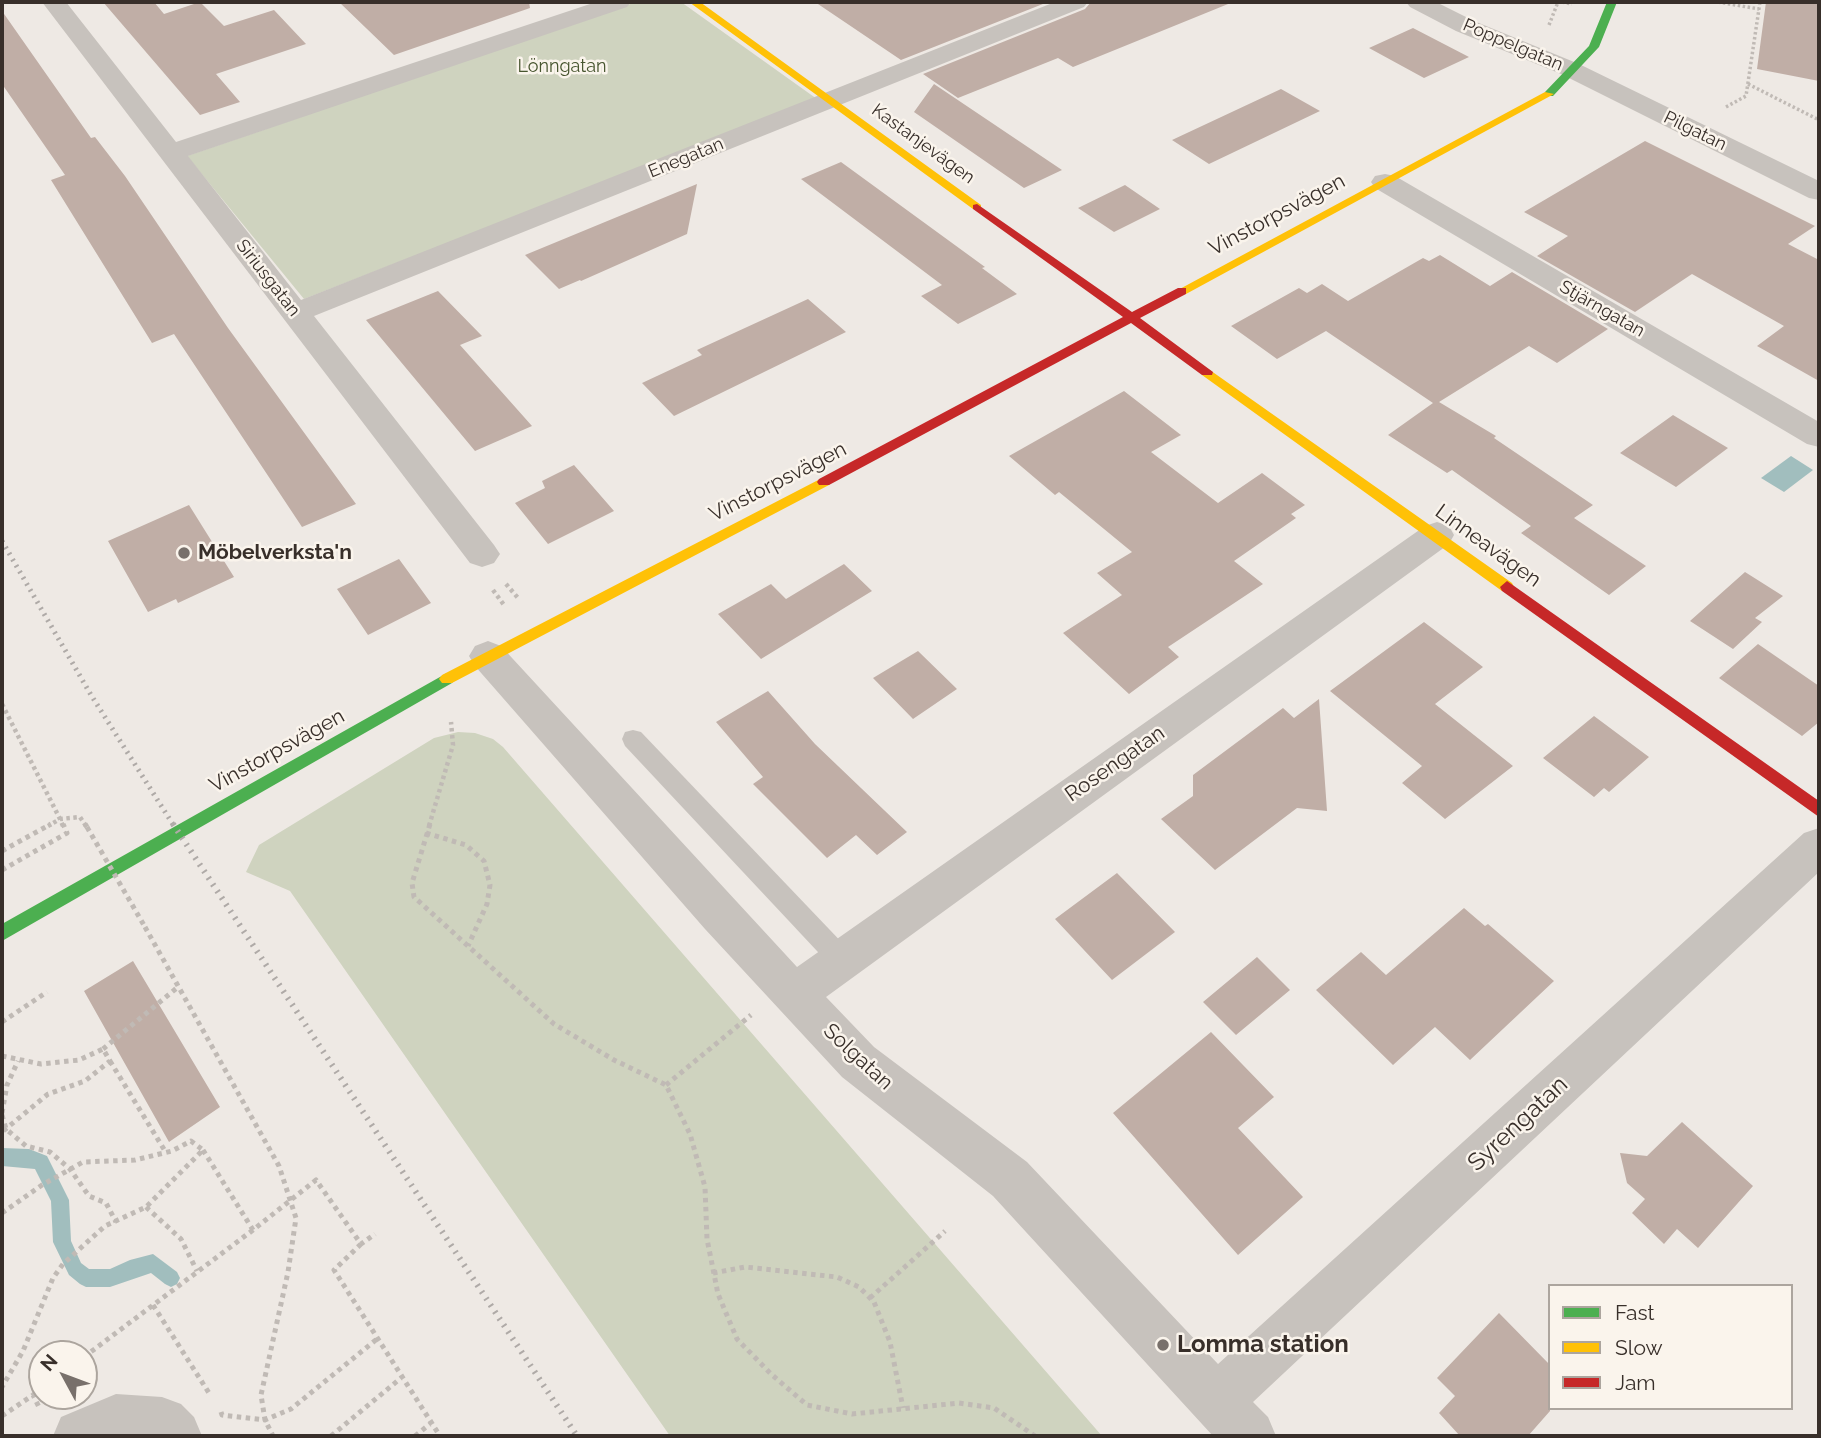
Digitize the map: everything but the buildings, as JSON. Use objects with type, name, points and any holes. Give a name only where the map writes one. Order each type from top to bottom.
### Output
[{"type":"street","name":"Siriusgatan","points":[[54,2],[482,554]]},
{"type":"street","points":[[172,152],[619,2]]},
{"type":"street","name":"Kastanjevägen","points":[[694,2],[1130,318]]},
{"type":"street","name":"Enegatan","points":[[295,313],[1076,2]]},
{"type":"street","name":"Poppelgatan","points":[[1418,2],[1465,26],[1572,56]]},
{"type":"street","name":"Vinstorpsvägen","points":[[2,933],[488,656],[912,436],[1534,104],[1550,93],[1572,56],[1594,47],[1612,2]]},
{"type":"street","name":"Pilgatan","points":[[1572,56],[1819,192]]},
{"type":"street","name":"Stjärngatan","points":[[1385,182],[1819,436]]},
{"type":"street","name":"Linneavägen","points":[[1130,318],[1819,810]]},
{"type":"street","name":"Rosengatan","points":[[794,994],[1437,535]]},
{"type":"street","name":"Solgatan","points":[[488,656],[720,916],[858,1062],[1010,1179],[1249,1436]]},
{"type":"street","name":"Syrengatan","points":[[1216,1401],[1819,846]]},
{"type":"street","points":[[61,1426],[116,1420],[162,1423],[175,1436]]},
{"type":"lane","points":[[634,739],[841,959]]},
{"type":"path","points":[[1717,2],[1759,9]]},
{"type":"path","points":[[1723,108],[1746,96],[1760,2]]},
{"type":"path","points":[[1748,84],[1819,120]]},
{"type":"path","points":[[488,584],[509,611]]},
{"type":"path","points":[[2,704],[67,833],[2,870]]},
{"type":"path","points":[[452,733],[453,746],[412,883],[414,897],[554,1024],[614,1060],[666,1085],[690,1135],[705,1187],[707,1239],[713,1273],[718,1294],[737,1339],[771,1374],[807,1405],[852,1414],[959,1403],[994,1408],[1035,1436]]},
{"type":"path","points":[[2,852],[60,819],[80,817],[279,1166],[296,1218],[288,1272],[261,1395],[265,1420],[273,1436]]},
{"type":"path","points":[[426,833],[466,845],[484,861],[490,885],[487,904],[468,946]]},
{"type":"path","points":[[2,1056],[41,1063],[79,1060],[103,1049],[178,987]]},
{"type":"path","points":[[2,1022],[47,992]]},
{"type":"path","points":[[666,1085],[751,1014]]},
{"type":"path","points":[[103,1049],[165,1151]]},
{"type":"path","points":[[18,1061],[7,1085],[2,1114],[4,1131],[26,1146],[50,1152],[70,1169],[89,1196],[106,1203],[116,1222]]},
{"type":"path","points":[[4,1131],[48,1094],[85,1081],[110,1061]]},
{"type":"path","points":[[2,1213],[42,1185],[83,1162],[135,1160],[172,1151],[191,1141],[203,1150],[253,1230]]},
{"type":"path","points":[[2,1387],[23,1351],[52,1278],[106,1226],[146,1207],[203,1150]]},
{"type":"path","points":[[98,1346],[292,1201],[316,1180],[361,1244]]},
{"type":"path","points":[[146,1207],[181,1240],[197,1271]]},
{"type":"path","points":[[870,1298],[945,1231]]},
{"type":"path","points":[[375,1234],[334,1270],[440,1436]]},
{"type":"path","points":[[713,1273],[745,1266],[837,1276],[859,1287],[870,1298],[890,1342],[903,1408]]},
{"type":"path","points":[[153,1305],[222,1415],[265,1420],[291,1409],[377,1339]]},
{"type":"path","points":[[331,1436],[401,1378]]},
{"type":"path","points":[[2,1416],[28,1398]]},
{"type":"path","points":[[47,1410],[61,1426]]},
{"type":"path","points":[[415,1436],[430,1424]]},
{"type":"green space","name":"Lönngatan","points":[[636,2],[681,2],[817,99],[304,299],[187,156]]},
{"type":"green space","points":[[458,732],[475,733],[493,739],[503,747],[1102,1436],[670,1436],[290,891],[246,872],[259,845],[434,738]]},
{"type":"water","points":[[1791,456],[1813,470],[1784,492],[1761,478]]},
{"type":"waterway","points":[[2,1157],[29,1158],[41,1162],[60,1200],[62,1242],[75,1269],[86,1278],[110,1278],[153,1263],[171,1278]]},
{"type":"railway","points":[[2,541],[91,695],[174,826]]},
{"type":"railway","points":[[173,824],[577,1436]]},
{"type":"traffic: fast","points":[[1549,94],[1594,47],[1612,2]]},
{"type":"traffic: fast","points":[[2,933],[447,679]]},
{"type":"traffic: slow","points":[[694,2],[977,207]]},
{"type":"traffic: slow","points":[[1182,291],[1549,94]]},
{"type":"traffic: slow","points":[[1207,372],[1507,587]]},
{"type":"traffic: slow","points":[[447,679],[824,482]]},
{"type":"traffic: jam","points":[[977,207],[1207,372]]},
{"type":"traffic: jam","points":[[824,482],[1182,291]]},
{"type":"traffic: jam","points":[[1507,587],[1819,810]]},
{"type":"place","name":"Möbelverksta'n","points":[[184,553]]},
{"type":"place","name":"Lomma station","points":[[1163,1345]]}]
